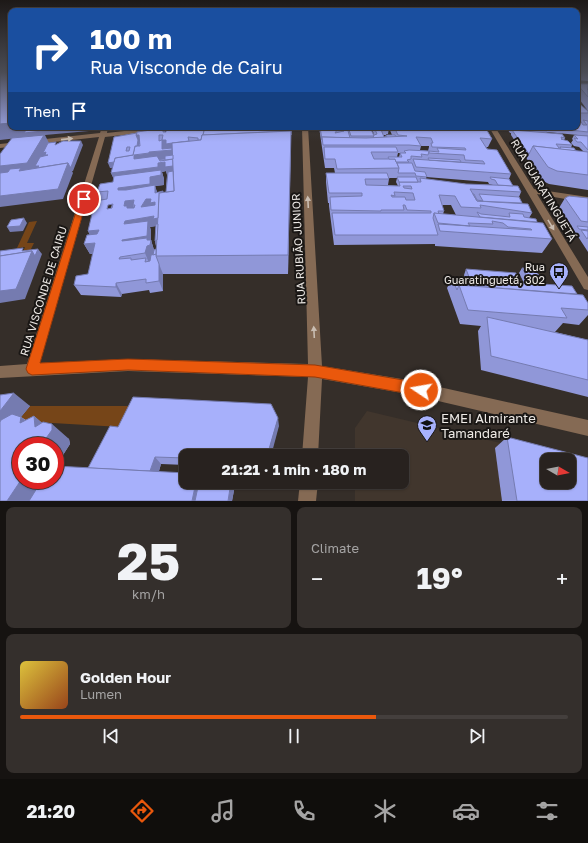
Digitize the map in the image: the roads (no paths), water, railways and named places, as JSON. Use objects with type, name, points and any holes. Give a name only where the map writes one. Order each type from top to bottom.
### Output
[{"type":"street","points":[[0,146],[104,131],[122,130]]},
{"type":"street","name":"RUA RUBIÃO JUNIOR","points":[[305,130],[315,371],[310,449]]},
{"type":"street","name":"RUA GUARATINGUETÁ","points":[[494,130],[588,286]]},
{"type":"street","name":"RUA VISCONDE DE CAIRU","points":[[32,369],[104,131]]},
{"type":"street","points":[[531,191],[588,200]]},
{"type":"street","points":[[0,372],[32,369],[128,365],[315,371],[408,387],[588,428]]},
{"type":"street","points":[[307,501],[308,489]]},
{"type":"place","name":"Rua Guaratinguetá, 302","points":[[559,289]]},
{"type":"place","name":"EMEI Almirante Tamandaré","points":[[427,442]]}]
